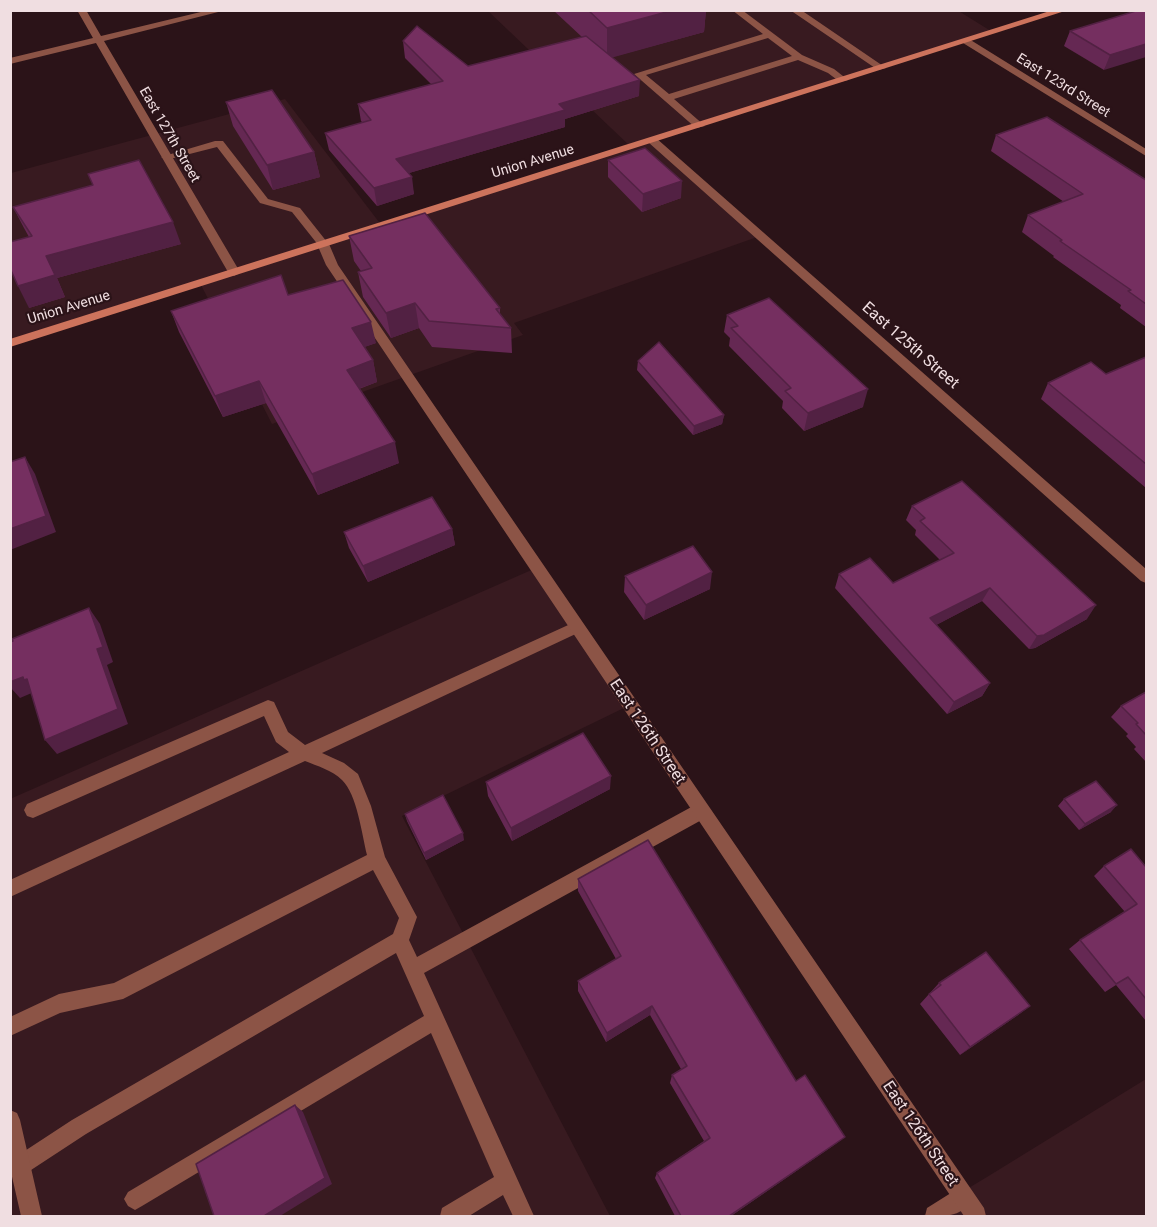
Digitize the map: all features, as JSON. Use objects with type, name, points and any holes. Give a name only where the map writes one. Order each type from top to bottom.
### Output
[{"type":"main road","name":"Union Avenue","points":[[10,343],[1064,10]]},
{"type":"street","name":"East 127th Street","points":[[81,10],[234,272]]},
{"type":"street","points":[[10,61],[222,10]]},
{"type":"street","points":[[736,10],[799,57],[831,71],[843,80]]},
{"type":"street","points":[[794,10],[881,68]]},
{"type":"street","points":[[700,126],[639,75],[769,35]]},
{"type":"street","name":"East 123rd Street","points":[[966,42],[1146,153]]},
{"type":"street","points":[[667,98],[799,57]]},
{"type":"street","name":"East 125th Street","points":[[652,140],[1146,577]]},
{"type":"street","name":"East 126th Street","points":[[166,157],[219,143],[264,201],[296,210],[323,244],[332,266],[976,1216]]},
{"type":"street","points":[[10,890],[577,627]]},
{"type":"street","points":[[21,1165],[79,1127],[400,940],[408,917],[377,859],[365,814],[352,779],[331,764],[302,753],[283,738],[268,707],[33,810]]},
{"type":"street","points":[[413,969],[701,811]]},
{"type":"street","points":[[10,1027],[59,1004],[116,992],[377,859]]},
{"type":"street","points":[[400,940],[524,1216]]},
{"type":"street","points":[[135,1199],[435,1020]]},
{"type":"street","points":[[10,1120],[32,1216]]},
{"type":"street","points":[[450,1216],[507,1180]]},
{"type":"street","points":[[935,1216],[962,1197]]},
{"type":"shaded area","points":[[957,10],[994,33],[653,140],[760,236],[514,323],[523,335],[272,424],[200,283],[11,343],[11,173],[285,99],[382,226],[631,147],[488,11]]},
{"type":"shaded area","points":[[536,568],[630,705],[402,816],[610,1216],[11,1216],[10,799]]},
{"type":"shaded area","points":[[1146,1079],[1146,1216],[922,1216],[987,1177]]},
{"type":"building","points":[[588,10],[674,10],[607,28]]},
{"type":"building","points":[[1139,10],[1146,10],[1146,44],[1110,55],[1070,31]]},
{"type":"building","points":[[417,26],[468,66],[586,36],[640,80],[559,104],[565,110],[396,159],[412,177],[374,188],[325,133],[371,120],[358,104],[443,81],[403,41]]},
{"type":"building","points":[[272,90],[314,152],[267,165],[226,102]]},
{"type":"building","points":[[1047,117],[1146,180],[1146,304],[1128,291],[1131,290],[1060,241],[1062,240],[1028,215],[1083,194],[996,135]]},
{"type":"building","points":[[645,148],[682,181],[643,194],[608,160]]},
{"type":"building","points":[[139,160],[173,222],[46,256],[55,275],[18,286],[10,268],[10,242],[32,236],[13,207],[93,185],[88,174]]},
{"type":"building","points":[[425,213],[500,308],[496,309],[511,328],[429,321],[415,303],[386,313],[358,272],[372,268],[349,236]]},
{"type":"building","points":[[281,275],[288,295],[343,280],[371,322],[352,328],[373,360],[347,370],[395,442],[312,474],[259,381],[215,396],[171,311]]},
{"type":"building","points":[[769,298],[868,389],[808,413],[785,391],[791,388],[731,328],[738,326],[727,315]]},
{"type":"building","points":[[659,342],[724,415],[694,426],[638,361]]},
{"type":"building","points":[[1146,357],[1146,464],[1048,383],[1091,362],[1106,374]]},
{"type":"building","points":[[25,457],[46,516],[10,529],[10,462]]},
{"type":"building","points":[[962,481],[1096,605],[1044,635],[1037,636],[990,588],[930,618],[990,683],[954,702],[839,574],[870,558],[893,583],[954,553],[920,521],[925,518],[912,506]]},
{"type":"building","points":[[432,497],[452,529],[363,566],[344,532]]},
{"type":"building","points":[[693,546],[712,572],[646,605],[625,576]]},
{"type":"building","points":[[89,608],[103,647],[97,649],[118,709],[45,740],[27,679],[24,680],[23,677],[10,682],[10,642],[13,641],[12,639]]},
{"type":"building","points":[[1146,692],[1146,735],[1121,706]]},
{"type":"building","points":[[583,733],[611,776],[511,828],[486,782]]},
{"type":"building","points":[[1096,781],[1117,805],[1085,824],[1064,799]]},
{"type":"building","points":[[443,795],[463,833],[424,853],[405,814]]},
{"type":"building","points":[[648,840],[796,1081],[805,1075],[845,1137],[729,1216],[681,1216],[657,1173],[710,1138],[672,1075],[687,1066],[652,1006],[607,1033],[578,981],[621,956],[578,879]]},
{"type":"building","points":[[1131,849],[1146,867],[1146,999],[1128,977],[1116,984],[1080,940],[1137,904],[1104,866]]},
{"type":"building","points":[[986,952],[1030,1006],[970,1047],[929,994],[941,985],[939,983]]},
{"type":"building","points":[[295,1105],[325,1178],[264,1216],[214,1216],[196,1164]]}]
